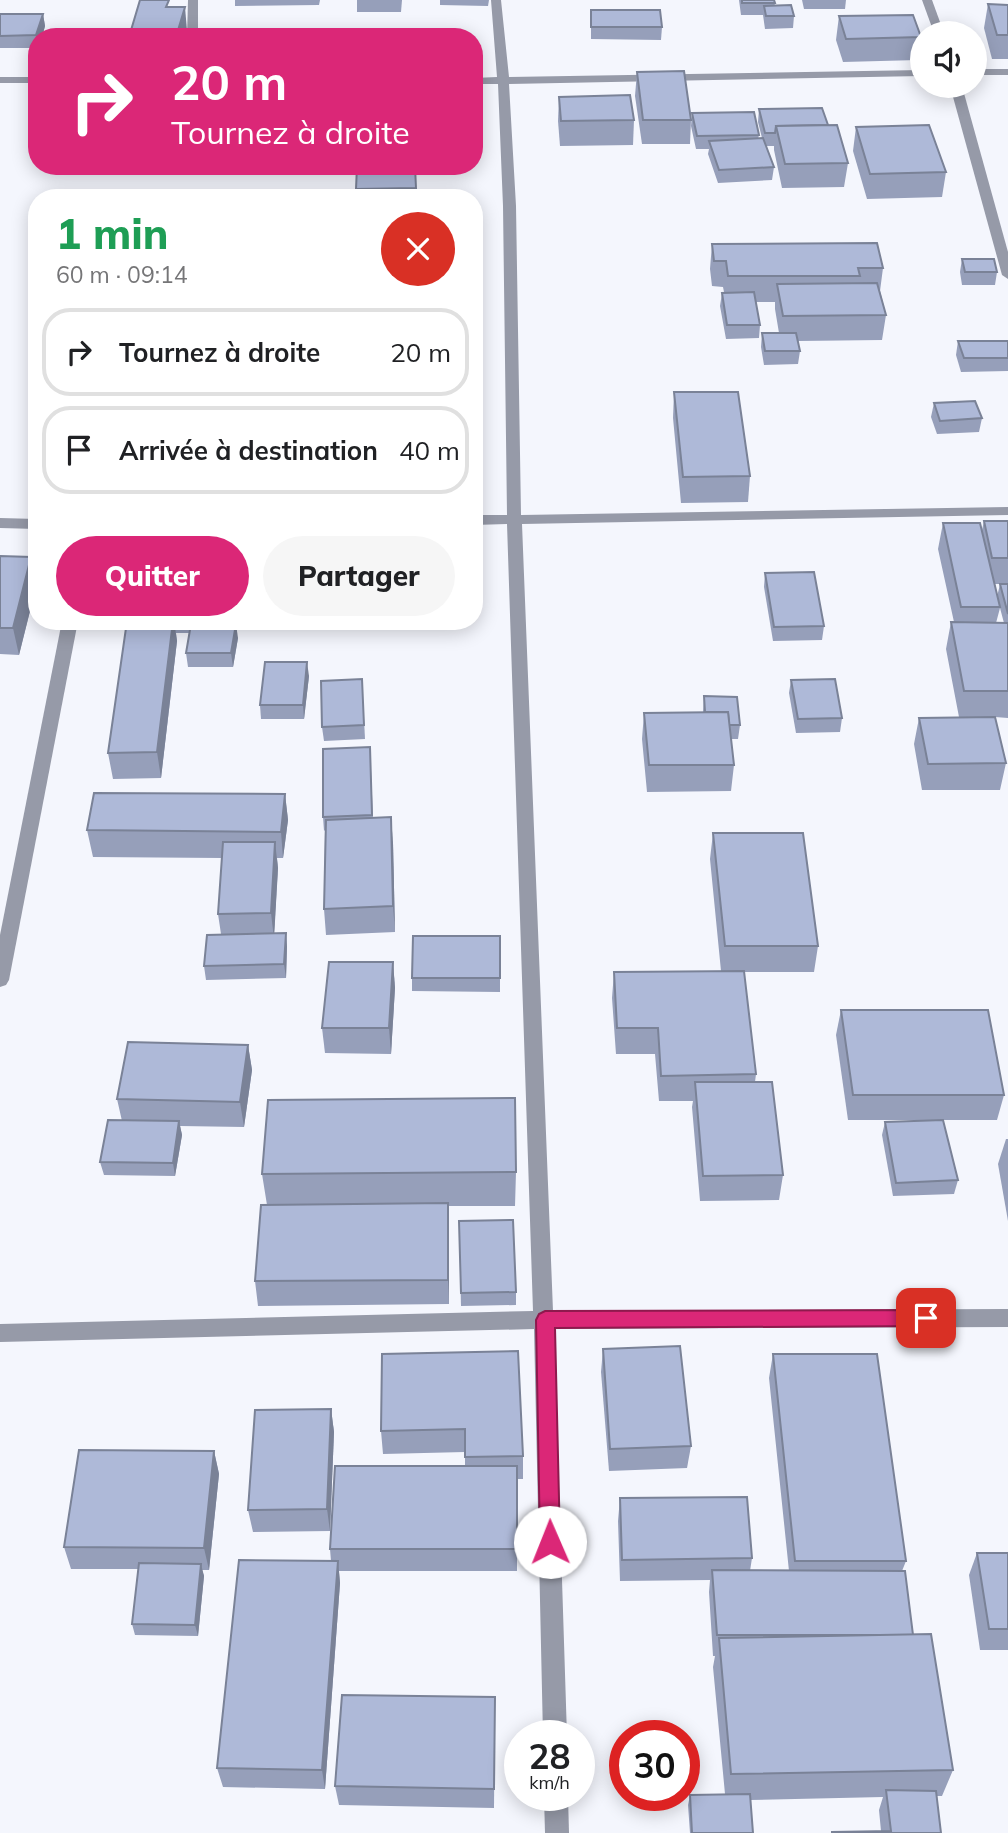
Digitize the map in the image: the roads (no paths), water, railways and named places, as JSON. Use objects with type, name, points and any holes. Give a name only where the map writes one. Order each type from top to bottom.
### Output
[{"type":"street","points":[[192,28],[193,0]]},
{"type":"street","points":[[496,0],[506,81],[514,520],[545,1320],[555,1720]]},
{"type":"street","points":[[928,0],[935,21]]},
{"type":"street","points":[[987,72],[1008,72]]},
{"type":"street","points":[[483,81],[910,73]]},
{"type":"street","points":[[0,80],[28,80]]},
{"type":"street","points":[[959,98],[1008,275]]},
{"type":"street","points":[[483,520],[1008,511]]},
{"type":"street","points":[[0,523],[28,524]]},
{"type":"street","points":[[0,980],[68,630]]},
{"type":"street","points":[[0,1333],[545,1320],[1008,1318]]},
{"type":"street","points":[[556,1811],[557,1833]]}]
